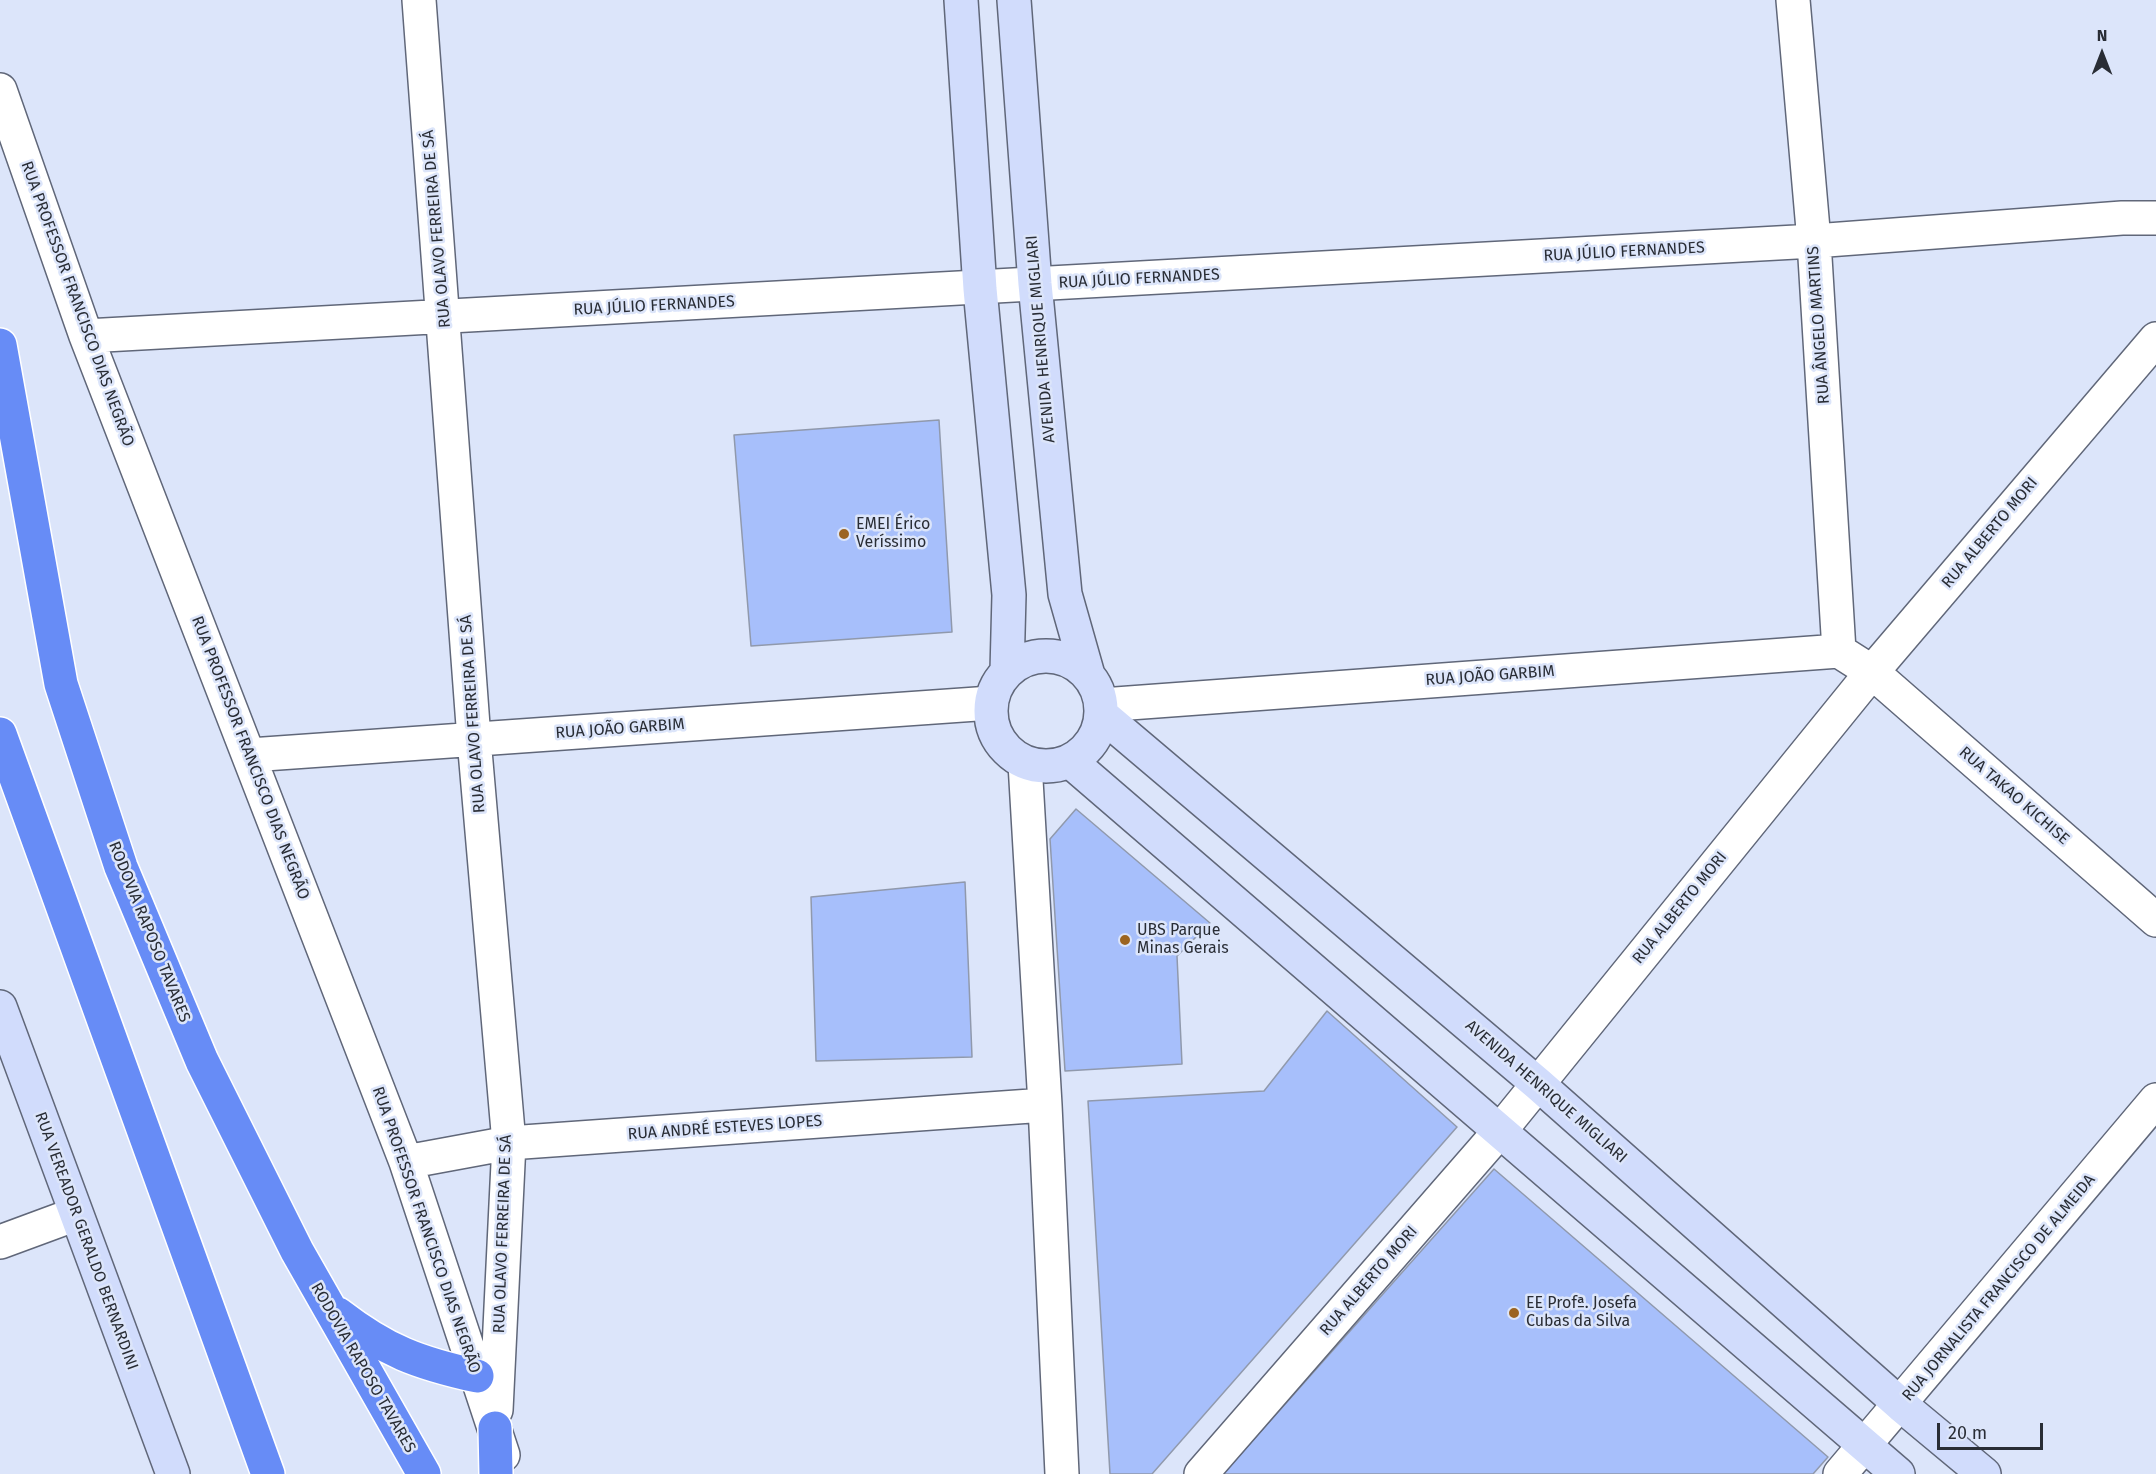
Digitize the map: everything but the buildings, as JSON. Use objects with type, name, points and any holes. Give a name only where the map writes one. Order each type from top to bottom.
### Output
[{"type":"highway","name":"RODOVIA RAPOSO TAVARES","points":[[0,345],[61,684],[121,867],[202,1061],[297,1251],[424,1474]]},
{"type":"highway","points":[[0,734],[268,1474]]},
{"type":"highway","points":[[329,1307],[371,1339],[424,1364],[477,1376]]},
{"type":"highway","points":[[495,1428],[496,1474]]},
{"type":"street","name":"RUA OLAVO FERREIRA DE SÁ","points":[[419,0],[474,739],[509,1143],[495,1428]]},
{"type":"street","points":[[961,0],[980,289],[1009,595],[1008,671]]},
{"type":"street","name":"AVENIDA HENRIQUE MIGLIARI","points":[[1014,0],[1035,285],[1065,594],[1088,675]]},
{"type":"street","name":"RUA ÂNGELO MARTINS","points":[[1793,0],[1814,241],[1839,651]]},
{"type":"street","name":"RUA PROFESSOR FRANCISCO DIAS NEGRÃO","points":[[0,90],[86,336],[406,1162],[495,1428],[508,1474]]},
{"type":"street","name":"RUA JÚLIO FERNANDES","points":[[86,336],[980,289],[1814,241],[2122,218],[2156,218]]},
{"type":"street","name":"RUA ALBERTO MORI","points":[[1201,1474],[1499,1131],[1872,672],[2156,339]]},
{"type":"street","points":[[1839,651],[1872,672]]},
{"type":"street","name":"RUA JOÃO GARBIM","points":[[1102,710],[1839,651]]},
{"type":"street","points":[[1040,656],[1059,657],[1075,663],[1088,675],[1098,689],[1102,710],[1095,739],[1070,761],[1057,766],[1041,767],[1025,763],[1009,753],[998,739],[991,721],[991,703],[997,685],[1008,671],[1023,660],[1040,656]]},
{"type":"street","name":"RUA TAKAO KICHISE","points":[[1872,672],[2156,920]]},
{"type":"street","name":"RUA JOÃO GARBIM","points":[[250,755],[991,703]]},
{"type":"street","name":"AVENIDA HENRIQUE MIGLIARI","points":[[1102,710],[1538,1084],[1900,1405],[1984,1474]]},
{"type":"street","points":[[1070,761],[1898,1474]]},
{"type":"street","points":[[1025,763],[1045,1105],[1062,1474]]},
{"type":"street","name":"RUA VEREADOR GERALDO BERNARDINI","points":[[0,1007],[173,1474]]},
{"type":"street","name":"RUA JORNALISTA FRANCISCO DE ALMEIDA","points":[[1840,1474],[2156,1100]]},
{"type":"street","name":"RUA ANDRÉ ESTEVES LOPES","points":[[406,1162],[509,1143],[1045,1105]]},
{"type":"street","points":[[0,1242],[76,1214]]},
{"type":"place","name":"EMEI Érico Veríssimo","points":[[844,534]]},
{"type":"place","name":"UBS Parque Minas Gerais","points":[[1125,940]]},
{"type":"place","name":"EE Profª. Josefa Cubas da Silva","points":[[1514,1313]]}]
